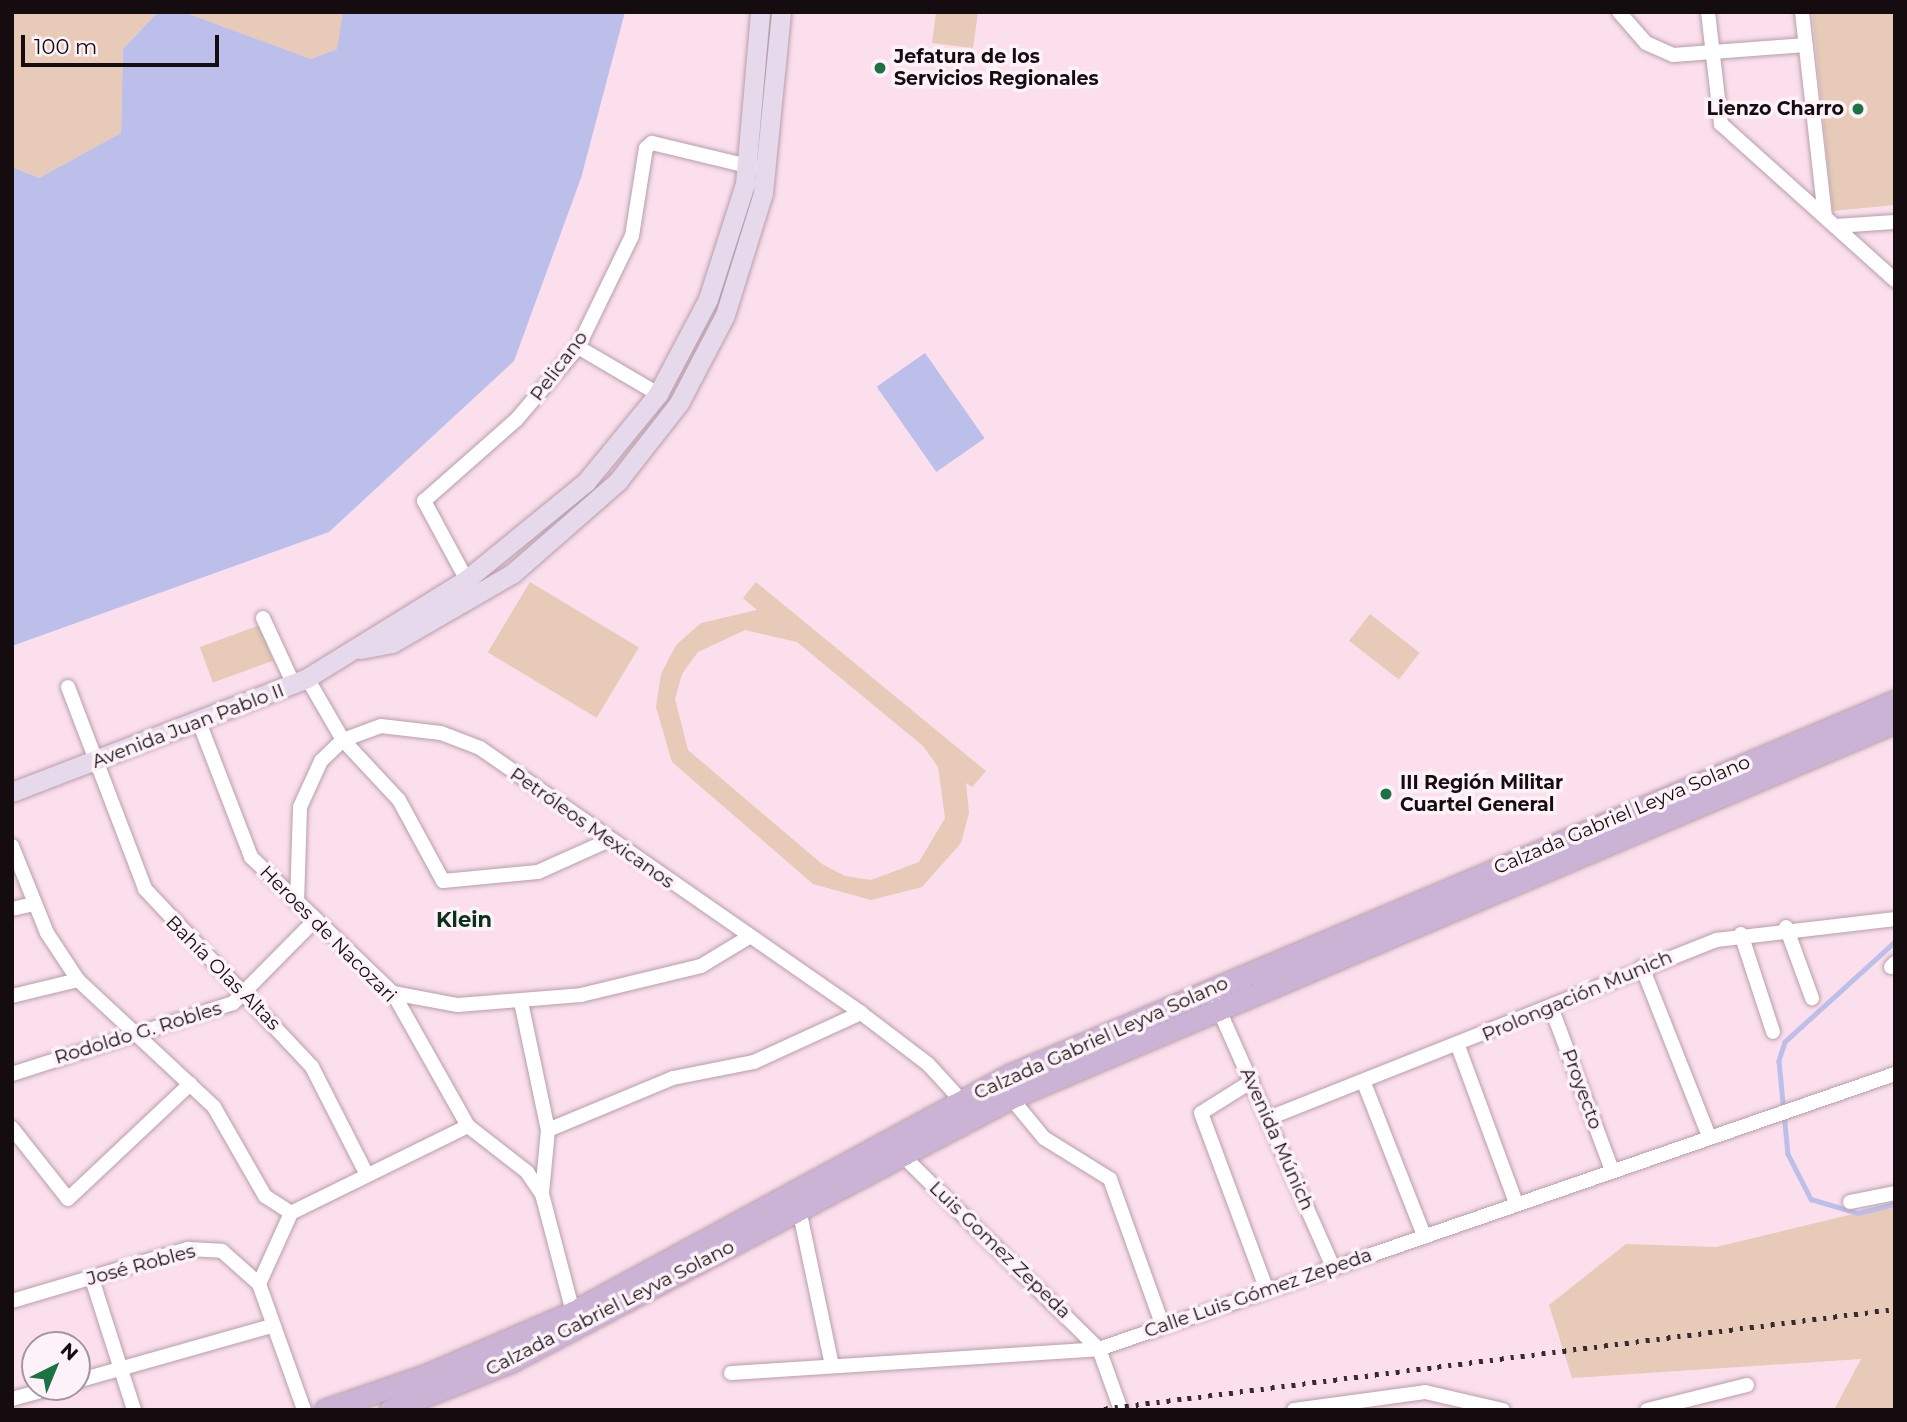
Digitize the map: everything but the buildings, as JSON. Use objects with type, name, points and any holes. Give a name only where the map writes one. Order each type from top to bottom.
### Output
[{"type":"main road","name":"Avenida Juan Pablo II","points":[[360,650],[383,627],[467,579],[586,482],[658,394],[708,299],[748,166],[760,12]]},
{"type":"main road","name":"Avenida Juan Pablo II","points":[[12,792],[301,681],[360,650],[392,643],[476,599],[569,528],[618,481],[679,403],[737,284],[768,171],[780,12]]},
{"type":"main road","name":"Calzada Gabriel Leyva Solano","points":[[390,1410],[510,1363],[900,1153],[1011,1098],[1220,1012],[1616,830],[1870,720],[1895,701]]},
{"type":"main road","name":"Calzada Gabriel Leyva Solano","points":[[1870,720],[1895,722]]},
{"type":"main road","name":"Calzada Gabriel Leyva Solano","points":[[325,1410],[429,1374],[573,1312],[961,1100],[1210,989],[1616,830]]},
{"type":"street","points":[[1619,12],[1655,47],[1673,55],[1712,55],[1805,44]]},
{"type":"street","points":[[1708,12],[1721,124],[1895,280]]},
{"type":"street","points":[[1802,12],[1830,222]]},
{"type":"street","name":"Pelicano","points":[[476,599],[467,579],[424,508],[426,495],[517,419],[578,347],[632,236],[648,145],[748,166]]},
{"type":"street","points":[[748,166],[768,171]]},
{"type":"street","points":[[1830,222],[1895,222]]},
{"type":"street","points":[[578,347],[658,394]]},
{"type":"street","points":[[263,618],[301,681],[344,740],[399,800],[437,875],[449,883],[538,872],[607,841]]},
{"type":"street","name":"Bahía Olas Altas","points":[[68,687],[145,889],[312,1067],[367,1175]]},
{"type":"street","name":"Heroes de Nacozari","points":[[199,722],[241,839],[263,872],[393,993],[468,1126],[527,1172],[542,1194],[573,1312]]},
{"type":"street","name":"Petróleos Mexicanos","points":[[297,904],[300,807],[321,761],[344,740],[404,724],[441,733],[480,748],[607,841],[861,1013],[928,1064],[961,1100]]},
{"type":"street","points":[[12,846],[34,904],[78,980],[130,1033],[190,1084],[235,1135],[265,1196],[291,1213]]},
{"type":"street","points":[[12,909],[34,904]]},
{"type":"street","name":"Prolongación Munich","points":[[1269,1118],[1458,1046],[1642,967],[1741,934],[1786,927],[1895,919]]},
{"type":"street","name":"Rodoldo G. Robles","points":[[12,1074],[130,1033],[205,1015],[247,995],[315,920]]},
{"type":"street","points":[[1786,927],[1812,998]]},
{"type":"street","points":[[1741,934],[1773,1032]]},
{"type":"street","points":[[393,993],[458,1005],[521,1002],[619,988],[701,966],[749,937]]},
{"type":"street","points":[[1642,967],[1709,1136]]},
{"type":"street","points":[[12,996],[78,980]]},
{"type":"street","name":"Avenida Múnich","points":[[1210,989],[1334,1267]]},
{"type":"street","points":[[521,1002],[548,1130],[542,1194]]},
{"type":"street","name":"Proyecto","points":[[1551,1007],[1612,1170]]},
{"type":"street","points":[[548,1130],[673,1078],[754,1062],[861,1013]]},
{"type":"street","points":[[1458,1046],[1516,1203]]},
{"type":"street","name":"Calle Luis Gómez Zepeda","points":[[731,1373],[1098,1349],[1766,1116],[1895,1074]]},
{"type":"street","points":[[1252,1081],[1201,1113],[1267,1290]]},
{"type":"street","points":[[1364,1083],[1424,1235]]},
{"type":"street","points":[[12,1128],[53,1186],[70,1198],[190,1084]]},
{"type":"street","points":[[1011,1098],[1044,1138],[1110,1180],[1163,1326]]},
{"type":"street","points":[[304,1410],[259,1284],[291,1213],[468,1126]]},
{"type":"street","name":"Luis Gomez Zepeda","points":[[900,1153],[1098,1349]]},
{"type":"street","points":[[1850,1202],[1895,1193]]},
{"type":"street","points":[[799,1209],[832,1366]]},
{"type":"street","name":"José Robles","points":[[12,1301],[204,1249],[238,1259],[259,1284]]},
{"type":"street","points":[[92,1279],[134,1410]]},
{"type":"street","points":[[91,1377],[272,1326]]},
{"type":"street","points":[[1098,1349],[1121,1410]]},
{"type":"street","points":[[1647,1410],[1747,1385]]},
{"type":"street","points":[[1294,1410],[1425,1392],[1503,1410]]},
{"type":"shaded area","points":[[12,12],[158,12],[123,49],[121,133],[39,178],[12,167]]},
{"type":"shaded area","points":[[184,12],[343,12],[345,26],[337,49],[311,59]]},
{"type":"shaded area","points":[[936,12],[978,12],[973,48],[932,43]]},
{"type":"shaded area","name":"Lienzo Charro","points":[[1812,12],[1895,12],[1895,205],[1833,211]]},
{"type":"shaded area","points":[[530,582],[639,647],[597,718],[488,652]]},
{"type":"shaded area","points":[[756,582],[986,771],[972,787],[966,783],[969,813],[961,843],[922,887],[871,900],[813,884],[672,762],[656,707],[661,674],[676,645],[701,623],[757,610],[743,598]],"holes":[[[745,630],[797,642],[923,746],[938,767],[945,818],[919,862],[871,880],[845,876],[822,864],[688,750],[675,699],[682,674],[698,652]]]},
{"type":"shaded area","points":[[1370,614],[1420,653],[1399,680],[1349,641]]},
{"type":"shaded area","points":[[260,625],[273,661],[213,683],[200,647]]},
{"type":"shaded area","points":[[1895,1204],[1895,1410],[1834,1410],[1861,1359],[1572,1378],[1549,1305],[1626,1244],[1716,1247]]},
{"type":"water","points":[[158,12],[184,12],[311,59],[337,49],[343,12],[625,12],[581,178],[514,361],[329,532],[12,646],[12,167],[39,178],[121,133],[123,49]]},
{"type":"water","points":[[925,353],[985,438],[936,472],[877,387]]},
{"type":"waterway","points":[[1895,942],[1785,1042],[1779,1061],[1788,1154],[1811,1199],[1858,1213],[1895,1204]]},
{"type":"railway","points":[[1094,1410],[1895,1309]]},
{"type":"place","name":"Jefatura de los Servicios Regionales","points":[[880,68]]},
{"type":"place","name":"Lienzo Charro","points":[[1858,109]]},
{"type":"place","name":"III Región Militar Cuartel General","points":[[1386,794]]},
{"type":"district","name":"Klein","points":[[464,920]]}]
